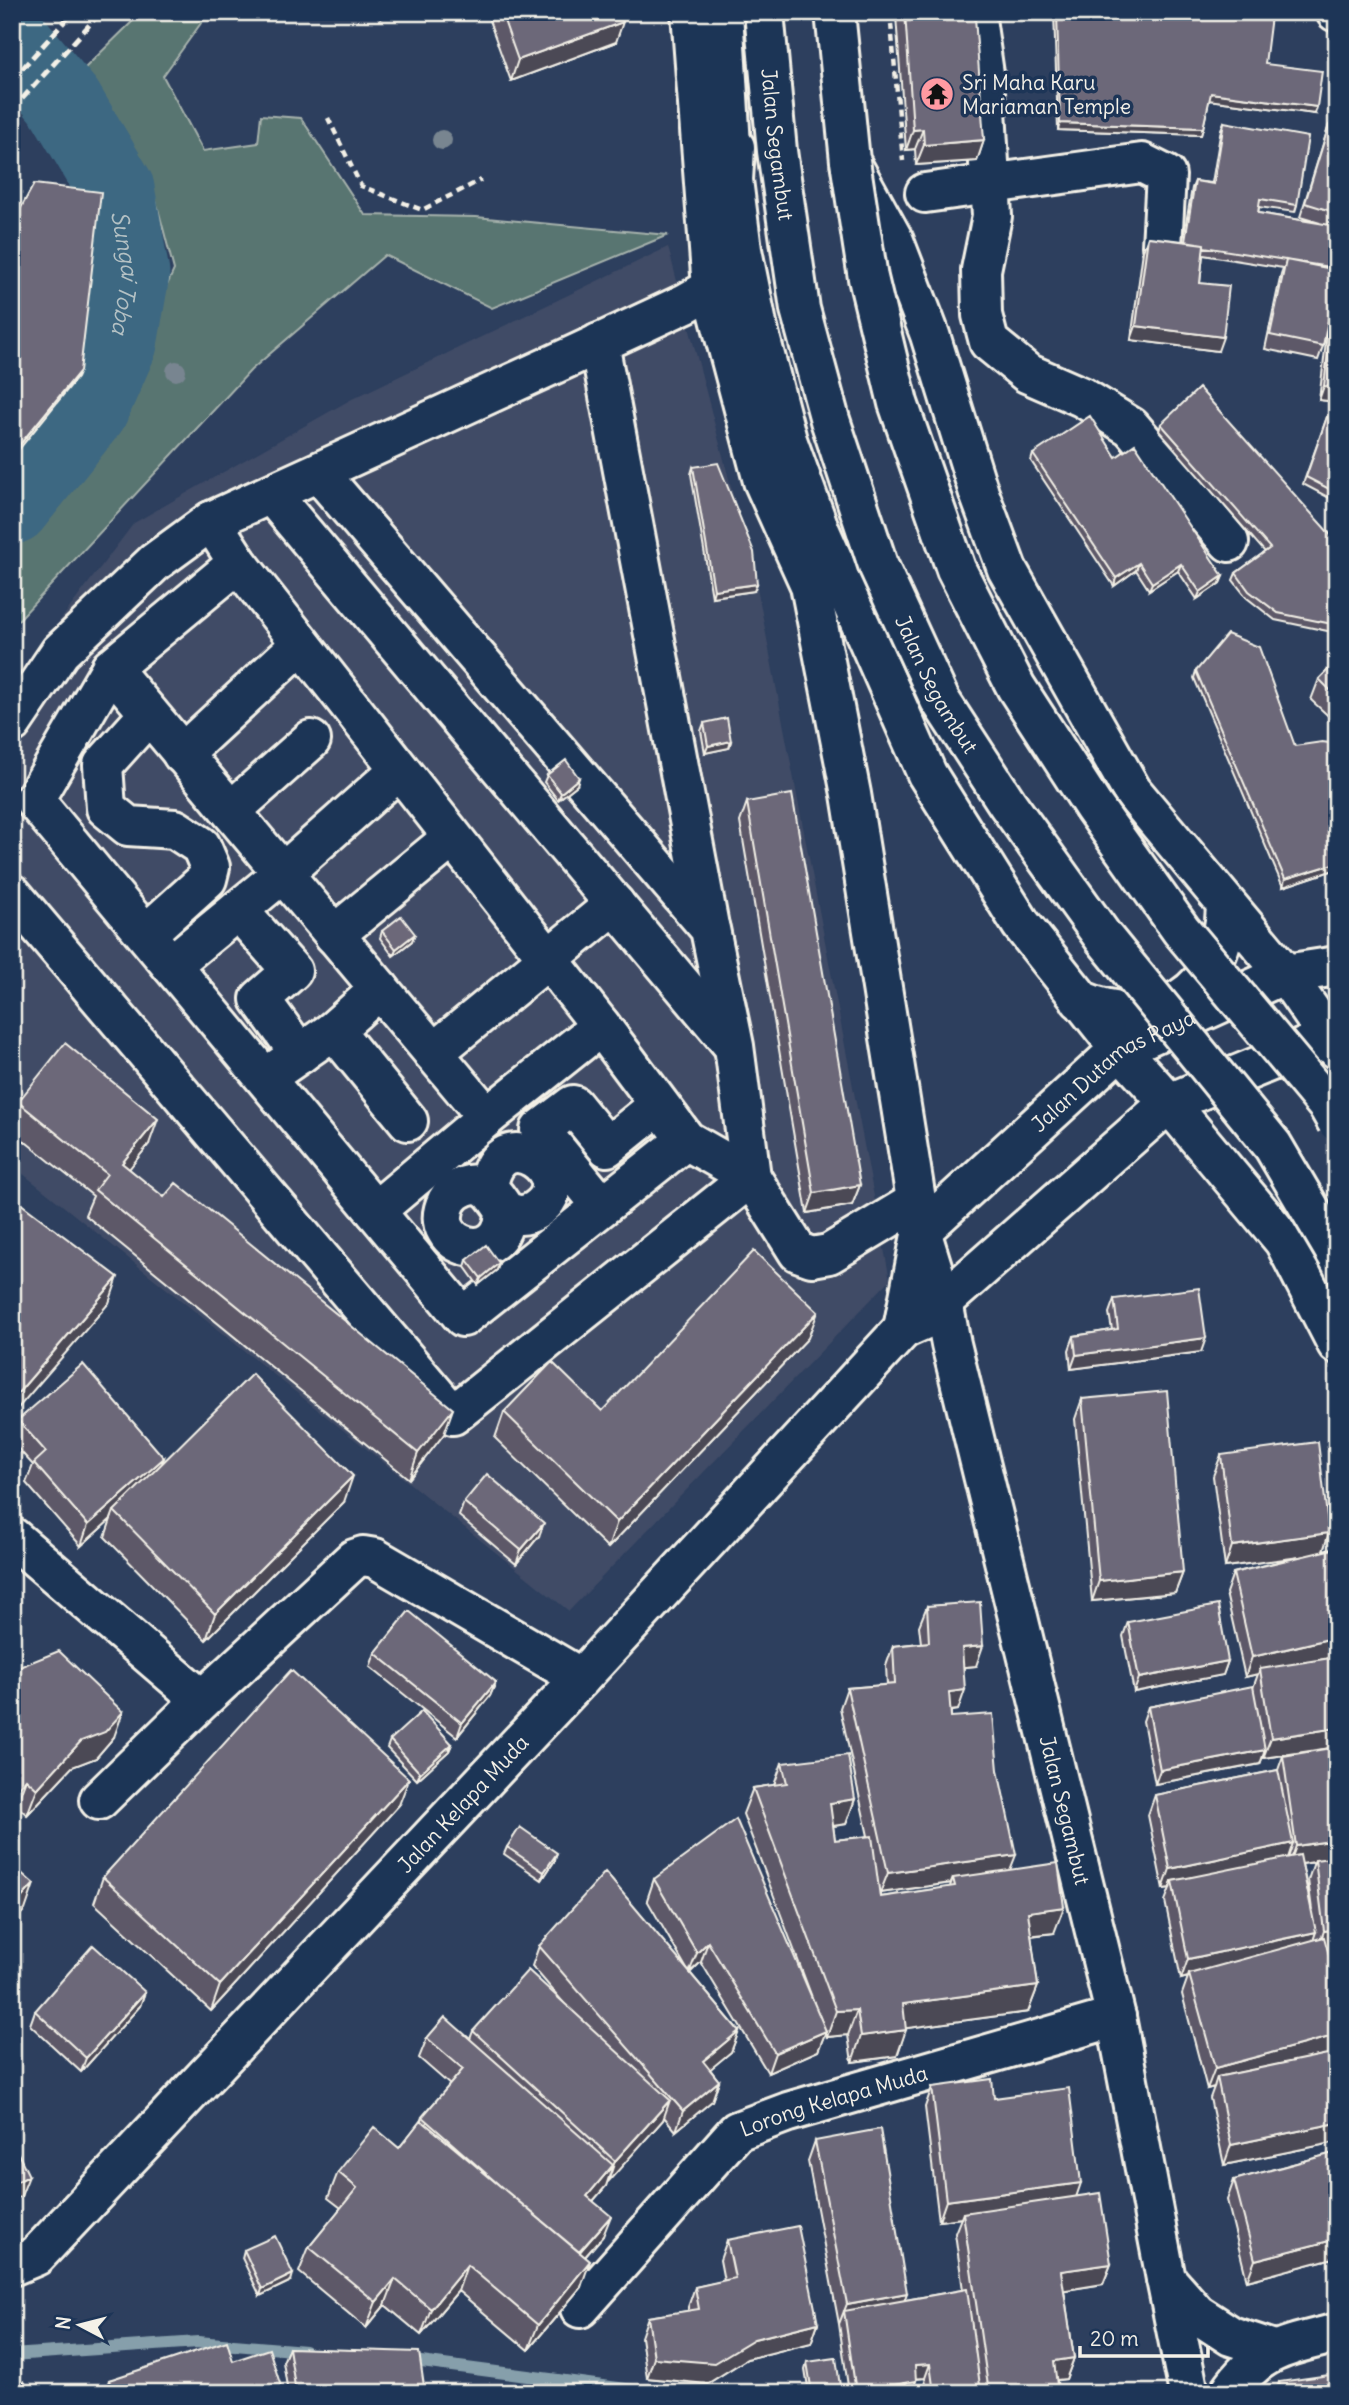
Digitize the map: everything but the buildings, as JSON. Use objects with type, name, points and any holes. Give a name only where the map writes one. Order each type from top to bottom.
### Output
[{"type":"main road","points":[[691,12],[712,288],[764,481],[810,584],[851,794],[919,1216],[903,1329]]},
{"type":"main road","points":[[723,12],[733,180],[742,250],[758,329],[787,440],[820,531],[927,774],[1021,924],[1120,1049],[1169,1103],[1284,1241],[1337,1344]]},
{"type":"main road","points":[[733,180],[743,12]]},
{"type":"main road","name":"Jalan Segambut","points":[[764,12],[777,151],[800,309],[830,420],[878,565],[940,700],[1007,803],[1103,937],[1273,1146],[1337,1255]]},
{"type":"main road","points":[[835,12],[850,161],[868,278],[898,403],[956,569],[1016,687],[1093,806],[1181,930],[1328,1106],[1337,1122]]},
{"type":"main road","points":[[975,12],[984,74],[992,216],[981,270],[982,315],[989,342],[1027,373],[1082,397],[1131,427],[1229,542]]},
{"type":"main road","points":[[850,161],[894,241],[921,311],[979,493],[1007,569],[1132,791],[1285,974],[1334,1040],[1169,1103],[943,1301]]},
{"type":"main road","points":[[925,193],[1142,163],[1166,175],[1162,246]]},
{"type":"main road","points":[[12,723],[60,652],[155,562],[211,521],[686,303],[712,288]]},
{"type":"main road","points":[[598,343],[734,1046],[751,1177]]},
{"type":"main road","points":[[319,473],[710,929]]},
{"type":"main road","points":[[271,494],[734,1046]]},
{"type":"main road","points":[[211,521],[238,563],[601,1026],[686,1140],[751,1177]]},
{"type":"main road","points":[[238,563],[111,668],[34,800],[463,1317],[686,1140]]},
{"type":"main road","points":[[182,754],[301,644]]},
{"type":"main road","points":[[111,668],[433,1053],[491,1114],[540,1130],[602,1206]]},
{"type":"main road","points":[[146,934],[207,879],[210,867],[201,846],[175,829],[128,826],[106,808],[103,765],[149,714]]},
{"type":"main road","points":[[230,811],[311,740]]},
{"type":"main road","points":[[171,965],[283,873],[399,770]]},
{"type":"main road","points":[[334,935],[452,838]]},
{"type":"main road","points":[[12,894],[453,1415],[751,1177]]},
{"type":"main road","points":[[433,1053],[615,904]]},
{"type":"main road","points":[[1080,1000],[1101,1009],[1125,1013],[1149,1011],[1171,1004],[1191,991],[1208,973],[1219,953],[1226,929],[1226,906]]},
{"type":"main road","points":[[238,910],[292,971],[260,999],[300,1054]]},
{"type":"main road","name":"Jalan Dutamas Raya","points":[[751,1177],[798,1252],[812,1257],[829,1254],[919,1216],[1120,1049],[1285,974],[1337,966]]},
{"type":"main road","points":[[264,1078],[334,1030],[380,989]]},
{"type":"main road","points":[[518,1273],[488,1194],[491,1114],[601,1026]]},
{"type":"main road","points":[[334,1030],[408,1121]]},
{"type":"main road","points":[[540,1130],[573,1105],[607,1147],[659,1105]]},
{"type":"main road","points":[[488,1194],[491,1114]]},
{"type":"main road","points":[[375,1211],[488,1194],[565,1236]]},
{"type":"main road","name":"Jalan Segambut","points":[[919,1216],[943,1301],[954,1357],[1116,2017],[1189,2393]]},
{"type":"main road","name":"Jalan Kelapa Muda","points":[[12,2266],[36,2256],[581,1678],[903,1329],[928,1318],[943,1301]]},
{"type":"main road","points":[[12,1537],[202,1700]]},
{"type":"main road","points":[[99,1800],[354,1559],[363,1556],[375,1558],[581,1678]]},
{"type":"main road","name":"Lorong Kelapa Muda","points":[[580,2308],[737,2130],[788,2112],[1116,2017]]},
{"type":"main road","points":[[1166,2278],[1197,2314],[1231,2336],[1273,2350]]},
{"type":"main road","points":[[1229,2393],[1242,2374],[1273,2350],[1337,2333]]},
{"type":"path","points":[[890,12],[902,160],[925,193]]},
{"type":"path","points":[[328,118],[361,186],[422,211],[481,180]]},
{"type":"path","points":[[889,133],[899,132]]},
{"type":"path","points":[[13,2337],[16,2371],[30,2393]]},
{"type":"shaded area","points":[[668,247],[756,582],[890,1280],[569,1611],[12,1165],[12,684],[134,523],[350,400]]},
{"type":"green space","points":[[142,12],[209,12],[163,76],[203,151],[258,143],[261,115],[301,118],[365,215],[476,217],[668,235],[492,308],[385,255],[251,370],[12,627],[12,542],[96,442],[174,270],[150,178],[84,69]]},
{"type":"waterway","name":"Sungai Toba","points":[[12,39],[65,103],[116,189],[131,274],[119,343],[90,409],[12,506]]},
{"type":"waterway","points":[[12,2355],[198,2342],[305,2351]]},
{"type":"waterway","points":[[406,2360],[656,2393]]},
{"type":"railway","points":[[12,80],[73,12]]},
{"type":"railway","points":[[12,110],[101,12]]},
{"type":"place","name":"Sri Maha Karu Mariaman Temple","points":[[937,94]]}]
